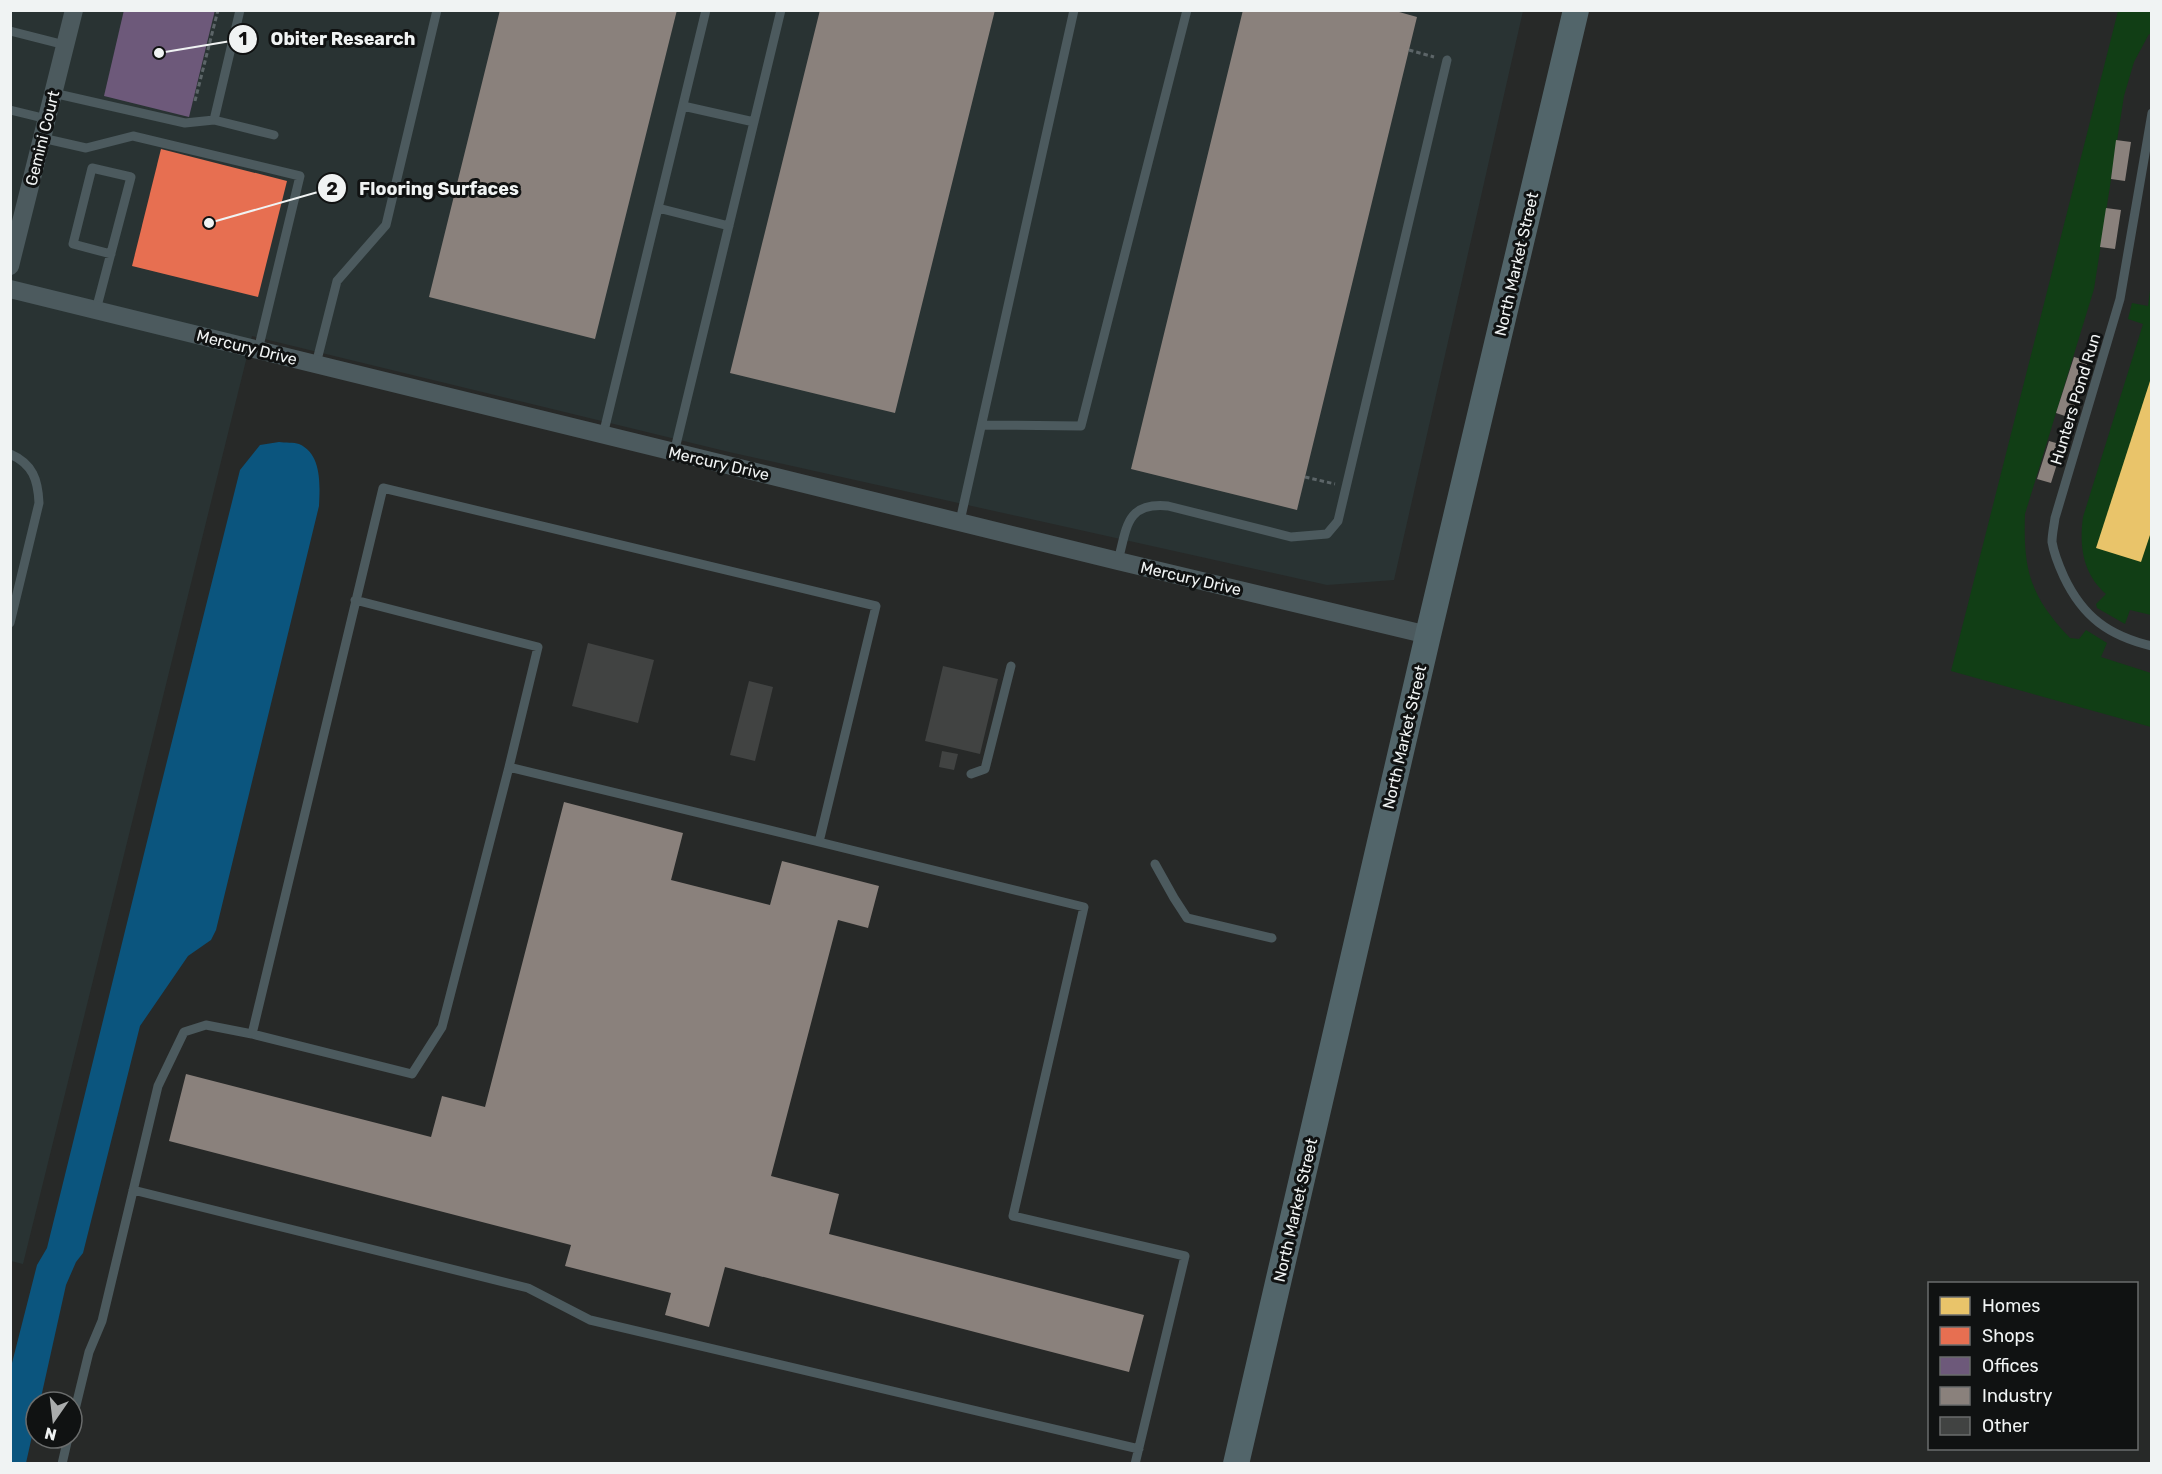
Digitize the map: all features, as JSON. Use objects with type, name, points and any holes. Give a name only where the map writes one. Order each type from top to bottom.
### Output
[{"type":"main road","name":"North Market Street","points":[[1236,1464],[1428,635],[1576,10]]},
{"type":"street","name":"Gemini Court","points":[[10,266],[74,10]]},
{"type":"street","name":"Mercury Drive","points":[[10,289],[674,453],[1428,635]]},
{"type":"lane","points":[[214,120],[240,10]]},
{"type":"lane","points":[[316,364],[337,281],[386,225],[437,10]]},
{"type":"lane","points":[[603,435],[706,10]]},
{"type":"lane","points":[[674,453],[781,10]]},
{"type":"lane","points":[[960,521],[1074,10]]},
{"type":"lane","points":[[982,425],[1081,426],[1187,10]]},
{"type":"lane","points":[[10,31],[65,45]]},
{"type":"lane","points":[[1118,561],[1127,525],[1135,512],[1151,505],[1168,506],[1292,537],[1327,534],[1338,522],[1447,60]]},
{"type":"lane","points":[[53,93],[185,123],[214,120],[274,135]]},
{"type":"lane","points":[[683,106],[754,122]]},
{"type":"lane","points":[[10,110],[47,119]]},
{"type":"lane","name":"Hunters Pond Run","points":[[2151,113],[2120,299],[2055,518],[2052,541],[2066,581],[2087,614],[2109,631],[2132,642],[2151,646]]},
{"type":"lane","points":[[42,138],[86,148],[133,135],[300,176],[258,350]]},
{"type":"lane","points":[[86,148],[92,168],[73,244],[111,254]]},
{"type":"lane","points":[[92,168],[131,177],[96,310]]},
{"type":"lane","points":[[658,208],[729,226]]},
{"type":"lane","points":[[10,454],[31,467],[38,484],[39,503],[10,623]]},
{"type":"lane","points":[[252,1034],[383,488],[876,606],[819,842]]},
{"type":"lane","points":[[80,1390],[89,1352],[102,1321],[158,1086],[184,1032],[206,1025],[252,1034],[412,1074],[442,1027],[538,647],[355,600]]},
{"type":"lane","points":[[971,774],[986,769],[1011,666]]},
{"type":"lane","points":[[509,767],[1084,907],[1013,1216],[1185,1256],[1135,1464]]},
{"type":"lane","points":[[1155,864],[1187,918],[1272,938]]},
{"type":"lane","points":[[133,1190],[528,1288],[590,1320],[1139,1449]]},
{"type":"path","points":[[195,101],[218,10]]},
{"type":"path","points":[[1409,50],[1447,60]]},
{"type":"path","points":[[1305,477],[1346,487]]},
{"type":"shaded area","points":[[11,11],[1523,11],[1394,580],[1327,585],[729,452],[252,336],[23,1264],[11,1261]]},
{"type":"green space","points":[[2118,11],[2151,11],[2151,35],[2149,34],[2134,62],[2124,96],[2094,289],[2025,514],[2025,534],[2028,567],[2032,581],[2056,623],[2070,638],[2079,639],[2086,630],[2107,643],[2101,657],[2151,673],[2151,727],[1951,671]]},
{"type":"green space","points":[[2151,283],[2151,615],[2130,610],[2125,624],[2097,608],[2096,604],[2106,594],[2092,578],[2084,559],[2082,528],[2083,517],[2143,324],[2128,319],[2132,303],[2148,306]]},
{"type":"water","points":[[279,442],[295,443],[307,449],[316,462],[318,471],[319,506],[216,930],[211,940],[188,956],[140,1026],[83,1253],[76,1262],[66,1285],[43,1390],[24,1390],[24,1450],[29,1450],[26,1463],[11,1463],[11,1367],[37,1265],[47,1248],[240,470],[260,445]]},
{"type":"building: Homes","points":[[2151,378],[2152,529],[2141,562],[2096,548]]},
{"type":"building: Shops","points":[[161,149],[287,181],[258,297],[132,266]]},
{"type":"building: Offices","points":[[124,10],[215,10],[189,117],[104,96]]},
{"type":"building: Industry","points":[[500,10],[677,10],[595,339],[429,297]]},
{"type":"building: Industry","points":[[820,10],[995,10],[895,413],[730,373]]},
{"type":"building: Industry","points":[[1243,10],[1392,10],[1417,17],[1297,510],[1131,469]]},
{"type":"building: Industry","points":[[2116,140],[2131,142],[2125,181],[2111,179]]},
{"type":"building: Industry","points":[[2106,208],[2121,210],[2115,249],[2100,247]]},
{"type":"building: Industry","points":[[2074,357],[2088,361],[2071,418],[2056,413]]},
{"type":"building: Industry","points":[[2049,441],[2063,445],[2051,483],[2037,479]]},
{"type":"building: Industry","points":[[564,802],[683,833],[671,880],[770,905],[782,861],[879,886],[868,928],[838,920],[771,1176],[839,1194],[829,1234],[1144,1315],[1129,1372],[725,1267],[709,1327],[665,1315],[671,1293],[565,1266],[571,1245],[169,1141],[186,1074],[431,1137],[442,1096],[485,1107]]},
{"type":"building: Other","points":[[588,643],[654,660],[638,723],[572,706]]},
{"type":"building: Other","points":[[943,666],[998,679],[980,754],[925,741]]},
{"type":"building: Other","points":[[749,681],[773,687],[755,761],[730,755]]},
{"type":"building: Other","points":[[942,751],[958,754],[954,770],[939,767]]},
{"type":"place","name":"Obiter Research","points":[[159,53]]},
{"type":"place","name":"Flooring Surfaces","points":[[209,223]]}]
